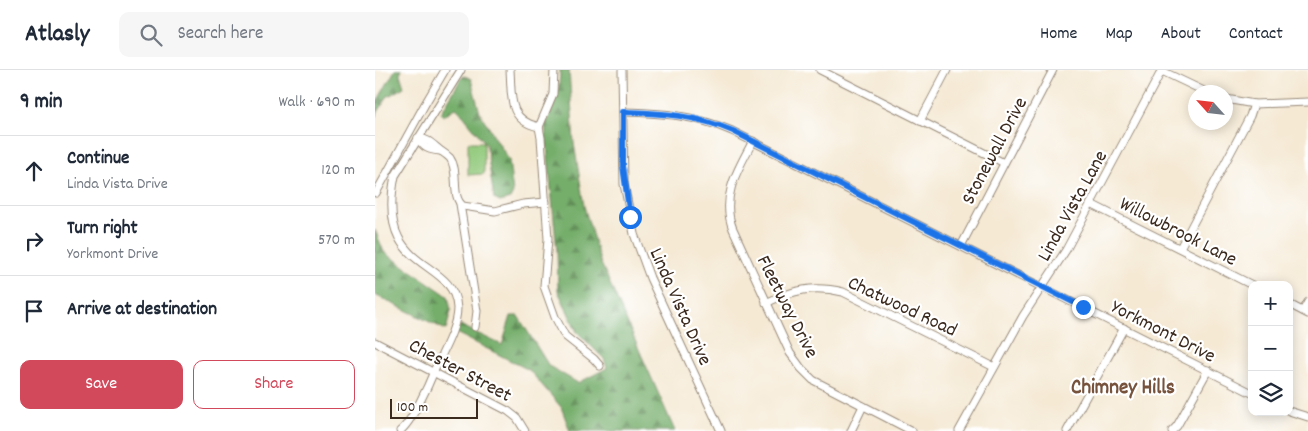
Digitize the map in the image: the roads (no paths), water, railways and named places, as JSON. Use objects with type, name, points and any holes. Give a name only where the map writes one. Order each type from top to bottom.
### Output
[{"type":"street","points":[[376,193],[445,70]]},
{"type":"street","points":[[385,200],[395,176],[460,70]]},
{"type":"street","points":[[510,70],[512,104],[515,111],[526,124],[539,127]]},
{"type":"street","points":[[554,70],[553,94],[539,127],[548,239],[544,286],[559,327],[565,336],[594,359],[599,366]]},
{"type":"street","name":"Linda Vista Drive","points":[[623,70],[624,184],[634,234],[650,278],[721,431]]},
{"type":"street","points":[[820,70],[1004,163]]},
{"type":"street","points":[[920,120],[947,70]]},
{"type":"street","name":"Stonewall Drive","points":[[961,246],[1053,70]]},
{"type":"street","points":[[1162,70],[1192,85]]},
{"type":"street","name":"Linda Vista Lane","points":[[959,431],[993,367],[1030,304],[1063,256],[1162,70]]},
{"type":"street","points":[[1233,100],[1254,104],[1308,102]]},
{"type":"street","points":[[1180,248],[1250,116],[1254,104]]},
{"type":"street","name":"Yorkmont Drive","points":[[623,112],[693,117],[753,141],[1248,390]]},
{"type":"street","points":[[418,138],[422,146],[447,155],[453,164],[477,311],[475,327]]},
{"type":"street","name":"Fleetway Drive","points":[[753,141],[731,186],[728,210],[733,229],[790,353],[801,368],[821,384],[912,431]]},
{"type":"street","points":[[460,204],[466,207],[489,211],[523,204],[546,202]]},
{"type":"street","name":"Willowbrook Lane","points":[[1091,204],[1248,283]]},
{"type":"street","points":[[400,431],[404,428],[415,409],[434,372],[454,322],[456,304],[452,294],[444,285],[405,259]]},
{"type":"street","name":"Chatwood Road","points":[[766,303],[789,293],[805,289],[826,289],[843,292],[993,367]]},
{"type":"street","points":[[1293,306],[1306,312],[1308,302]]},
{"type":"street","points":[[1067,431],[1123,328]]},
{"type":"street","name":"Chester Street","points":[[375,342],[508,411],[517,418],[525,431]]},
{"type":"street","points":[[1172,431],[1177,426],[1208,370]]},
{"type":"street","points":[[851,431],[863,406]]},
{"type":"street","points":[[1293,412],[1308,417]]},
{"type":"district","name":"Chimney Hills","points":[[1123,386]]}]
